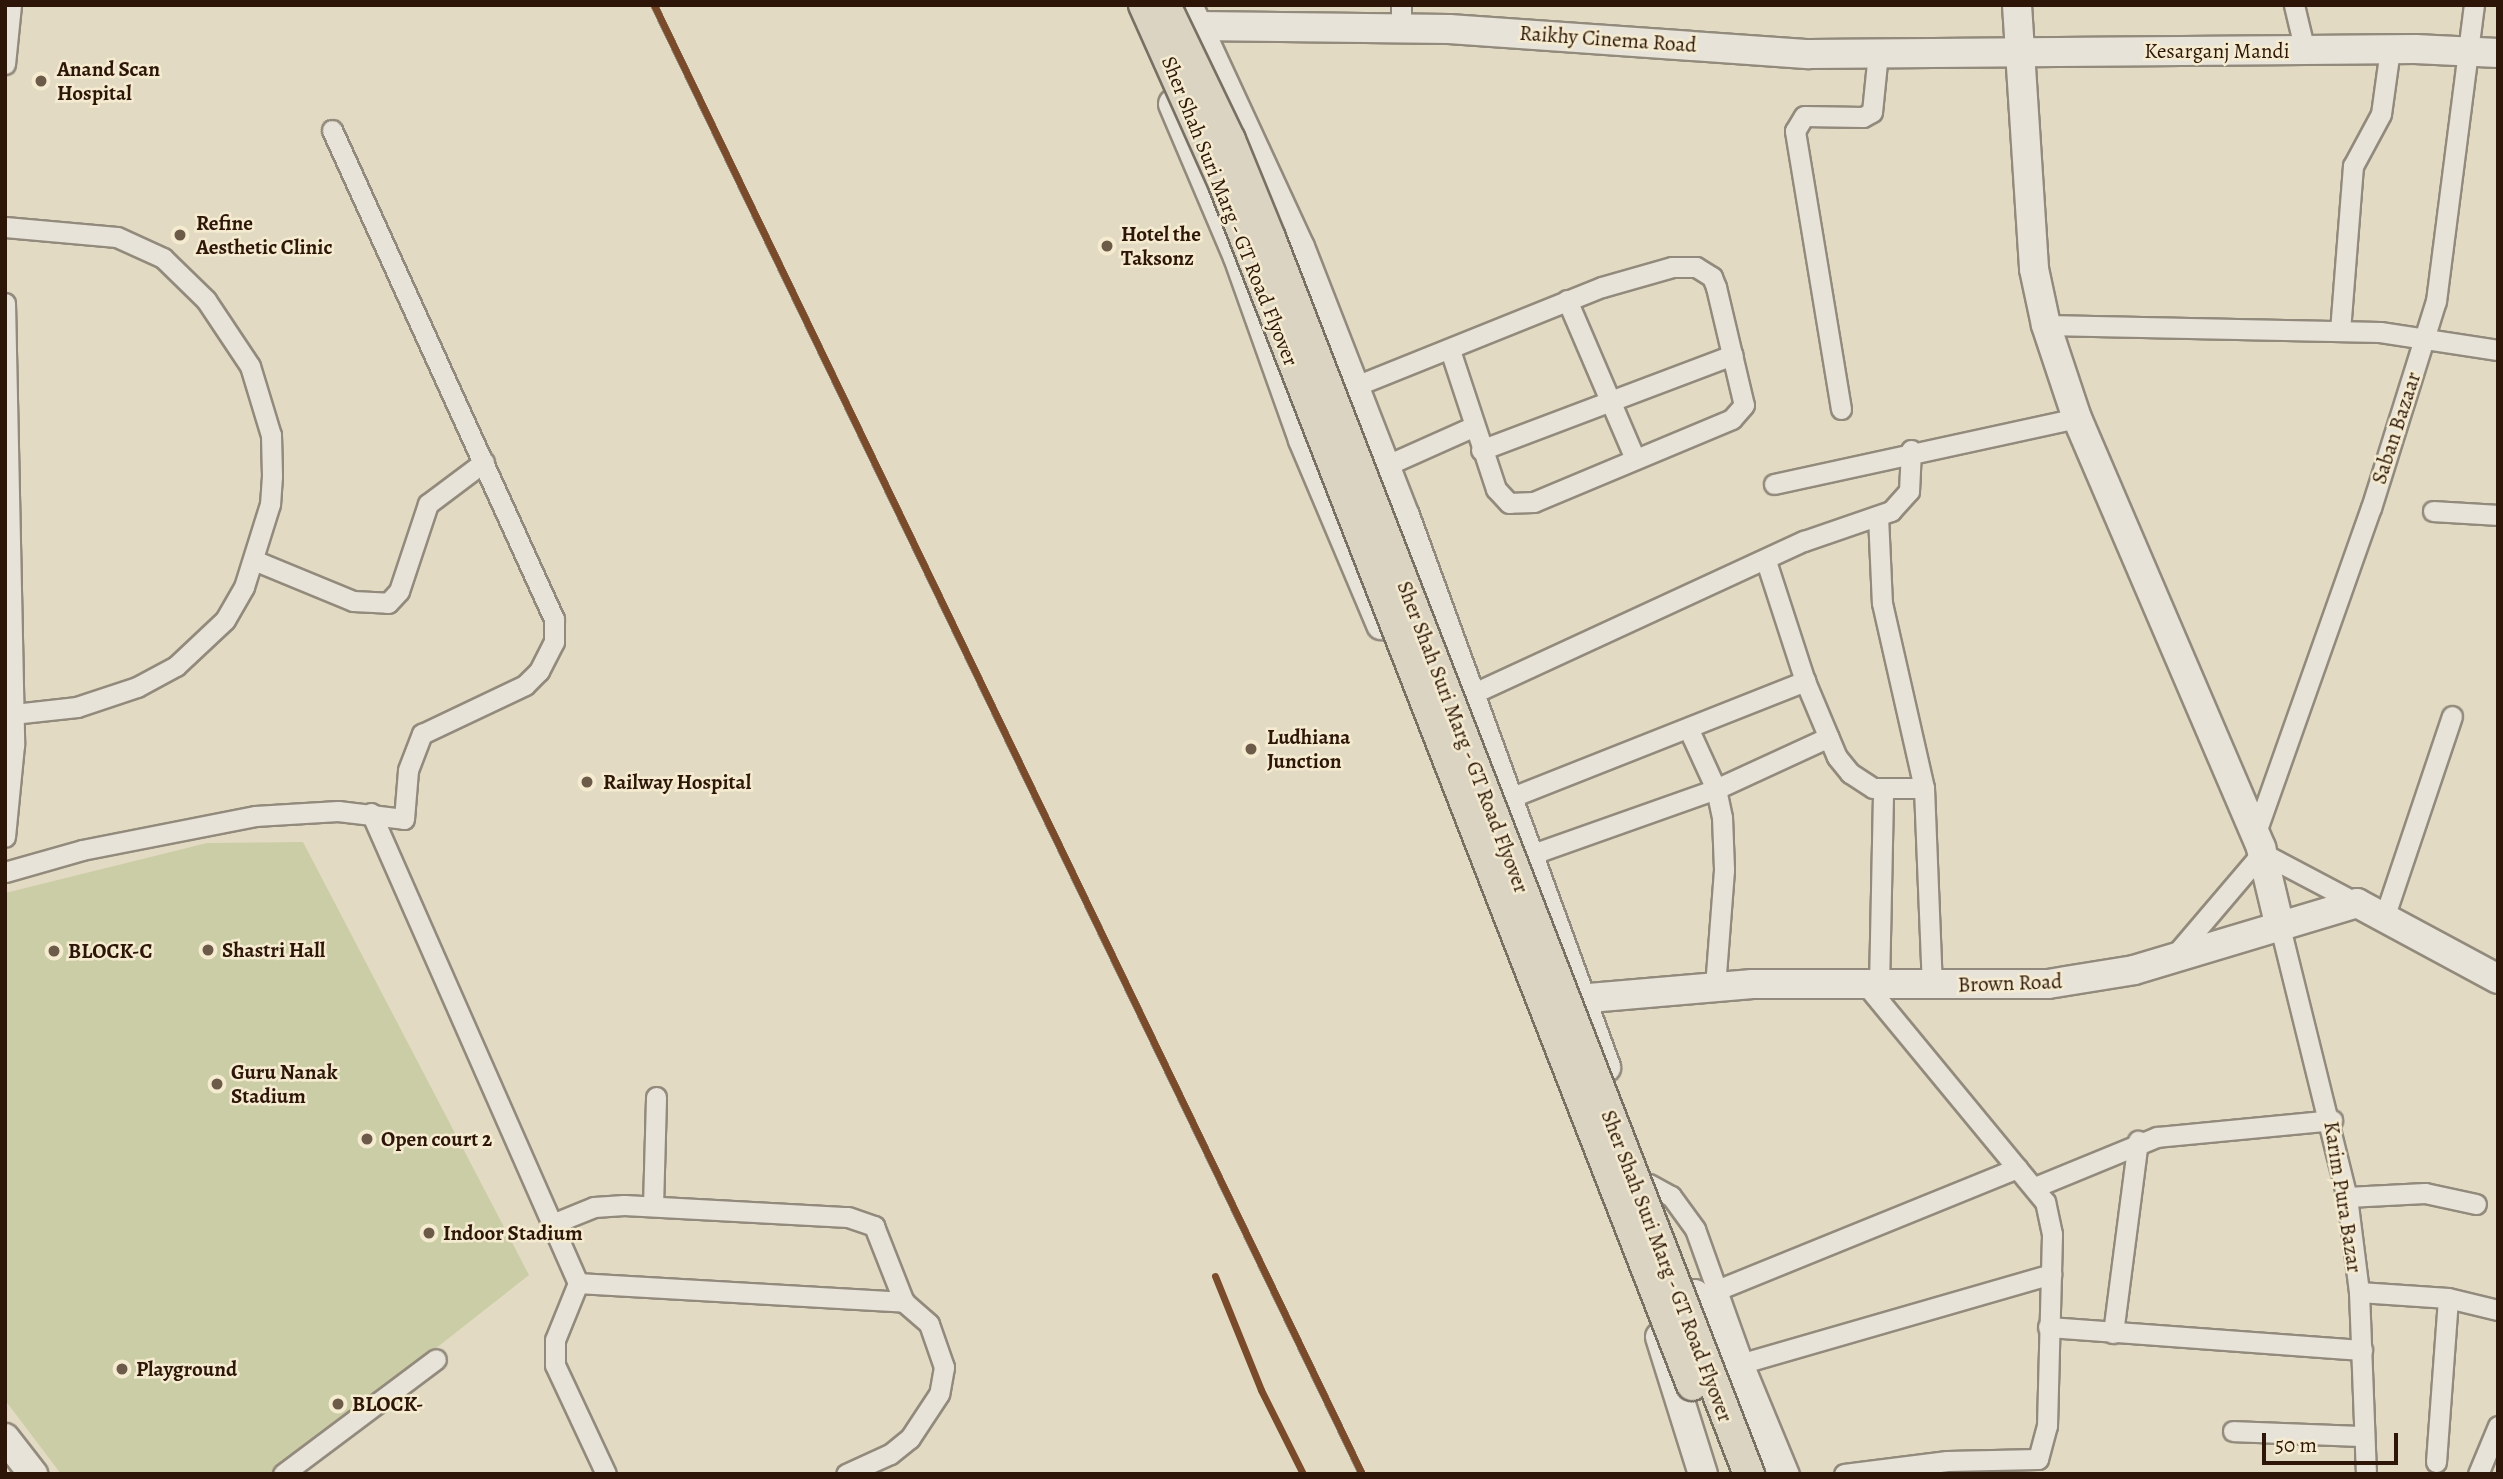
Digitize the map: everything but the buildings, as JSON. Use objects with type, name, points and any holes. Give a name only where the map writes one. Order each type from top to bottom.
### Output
[{"type":"main road","name":"Sher Shah Suri Marg - GT Road Flyover","points":[[1144,5],[1224,184],[1726,1474]]},
{"type":"main road","name":"Sher Shah Suri Marg - GT Road Flyover","points":[[1166,5],[1230,140],[1749,1474]]},
{"type":"street","points":[[5,64],[11,5]]},
{"type":"street","points":[[1129,5],[1238,257],[1303,440],[1535,1008],[1614,1214],[1703,1474]]},
{"type":"street","points":[[2017,5],[2034,269],[2046,326],[2077,418],[2259,844],[2280,927]]},
{"type":"street","points":[[2294,5],[2305,51]]},
{"type":"street","name":"Saban Bazaar","points":[[2259,844],[2439,287],[2474,5]]},
{"type":"street","points":[[1193,16],[1300,247],[1385,466],[1649,1184],[1766,1474]]},
{"type":"street","name":"Raikhy Cinema Road","points":[[1193,16],[1401,18],[1519,33],[1809,54],[2018,51]]},
{"type":"street","points":[[2340,331],[2353,166],[2381,114],[2403,49]]},
{"type":"street","name":"Kesarganj Mandi","points":[[2018,51],[2470,49],[2498,53]]},
{"type":"street","points":[[1841,409],[1795,131],[1804,116],[1863,117],[1872,112],[1878,53]]},
{"type":"street","points":[[5,872],[195,825],[269,816],[371,813],[404,819],[408,770],[422,734],[525,685],[539,671],[554,642],[554,619],[332,130]]},
{"type":"street","points":[[5,228],[94,232],[138,245],[180,275],[230,331],[250,366],[271,435],[270,504],[256,561],[225,620],[176,666],[137,687],[77,706],[9,715]]},
{"type":"street","points":[[1353,387],[1450,350],[1567,300],[1672,267],[1696,267],[1712,277],[1744,397],[1739,414],[1520,505],[1509,503],[1496,489],[1472,427],[1450,350]]},
{"type":"street","points":[[1567,300],[1635,459]]},
{"type":"street","points":[[5,303],[9,715],[13,783],[5,837]]},
{"type":"street","points":[[2046,326],[2340,331],[2425,337],[2498,350]]},
{"type":"street","points":[[1482,450],[1733,355]]},
{"type":"street","points":[[1774,484],[1911,450],[2077,418]]},
{"type":"street","points":[[1385,466],[1472,427]]},
{"type":"street","points":[[1470,695],[1766,561],[1804,541],[1878,516],[1905,499],[1911,450]]},
{"type":"street","points":[[256,561],[353,601],[388,603],[399,591],[428,504],[484,462]]},
{"type":"street","points":[[2433,512],[2498,515]]},
{"type":"street","points":[[1878,516],[1882,603],[1924,788],[1933,985]]},
{"type":"street","points":[[1766,561],[1805,681],[1829,737],[1850,773],[1863,784],[1883,789],[1924,788]]},
{"type":"street","points":[[1507,799],[1689,730],[1805,681]]},
{"type":"street","points":[[2384,918],[2452,716]]},
{"type":"street","points":[[1689,730],[1716,789],[1724,870],[1715,986]]},
{"type":"street","points":[[1527,856],[1716,789],[1829,737]]},
{"type":"street","points":[[1844,1474],[2025,1460],[2042,1455],[2047,1426],[2051,1274],[2049,1215],[2035,1187],[1872,986],[1883,789]]},
{"type":"street","points":[[371,813],[578,1283],[555,1340],[555,1365],[606,1474]]},
{"type":"street","points":[[2259,844],[2357,903],[2498,979]]},
{"type":"street","points":[[2176,954],[2259,844]]},
{"type":"street","name":"Brown Road","points":[[1535,1008],[1581,996],[1715,986],[2048,984],[2134,970],[2176,954],[2280,927],[2357,903]]},
{"type":"street","name":"Karim Pura Bazar","points":[[2280,927],[2332,1120],[2347,1197],[2359,1292],[2366,1474]]},
{"type":"street","points":[[653,1206],[656,1097]]},
{"type":"street","points":[[2035,1187],[2138,1141],[2178,1133],[2332,1120]]},
{"type":"street","points":[[2113,1333],[2138,1141]]},
{"type":"street","points":[[1717,1290],[2017,1168]]},
{"type":"street","points":[[1614,1214],[1626,1192],[1649,1184],[1664,1190],[1685,1211],[1789,1474]]},
{"type":"street","points":[[2347,1197],[2425,1193],[2476,1204]]},
{"type":"street","points":[[552,1224],[602,1205],[653,1206],[867,1222],[879,1233],[904,1302],[929,1324],[939,1343],[944,1367],[939,1394],[910,1438],[890,1454],[846,1474]]},
{"type":"street","points":[[1743,1363],[2051,1274]]},
{"type":"street","points":[[578,1283],[904,1302]]},
{"type":"street","points":[[2359,1292],[2448,1298],[2498,1310]]},
{"type":"street","points":[[2436,1462],[2448,1298]]},
{"type":"street","points":[[2048,1327],[2362,1350]]},
{"type":"street","points":[[283,1474],[436,1359]]},
{"type":"street","points":[[2478,1474],[2498,1426]]},
{"type":"street","points":[[2234,1431],[2364,1436]]},
{"type":"street","points":[[5,1438],[33,1474]]},
{"type":"green space","name":"Guru Nanak Stadium","points":[[303,842],[529,1275],[276,1474],[61,1474],[5,1400],[5,893],[207,843]]},
{"type":"railway","points":[[654,5],[1362,1474]]},
{"type":"transit line","points":[[654,5],[1362,1474]]},
{"type":"transit line","points":[[1215,1276],[1261,1390],[1303,1474]]},
{"type":"place","name":"Anand Scan Hospital","points":[[41,81]]},
{"type":"place","name":"Refine Aesthetic Clinic","points":[[180,235]]},
{"type":"place","name":"Hotel the Taksonz","points":[[1107,246]]},
{"type":"place","name":"Ludhiana Junction","points":[[1251,749]]},
{"type":"place","name":"Railway Hospital","points":[[587,782]]},
{"type":"place","name":"Shastri Hall","points":[[208,950]]},
{"type":"place","name":"BLOCK-C","points":[[54,951]]},
{"type":"place","name":"Guru Nanak Stadium","points":[[217,1084]]},
{"type":"place","name":"Open court 2","points":[[367,1139]]},
{"type":"place","name":"Indoor Stadium","points":[[429,1233]]},
{"type":"place","name":"Playground","points":[[122,1369]]},
{"type":"place","name":"BLOCK-","points":[[338,1404]]}]
